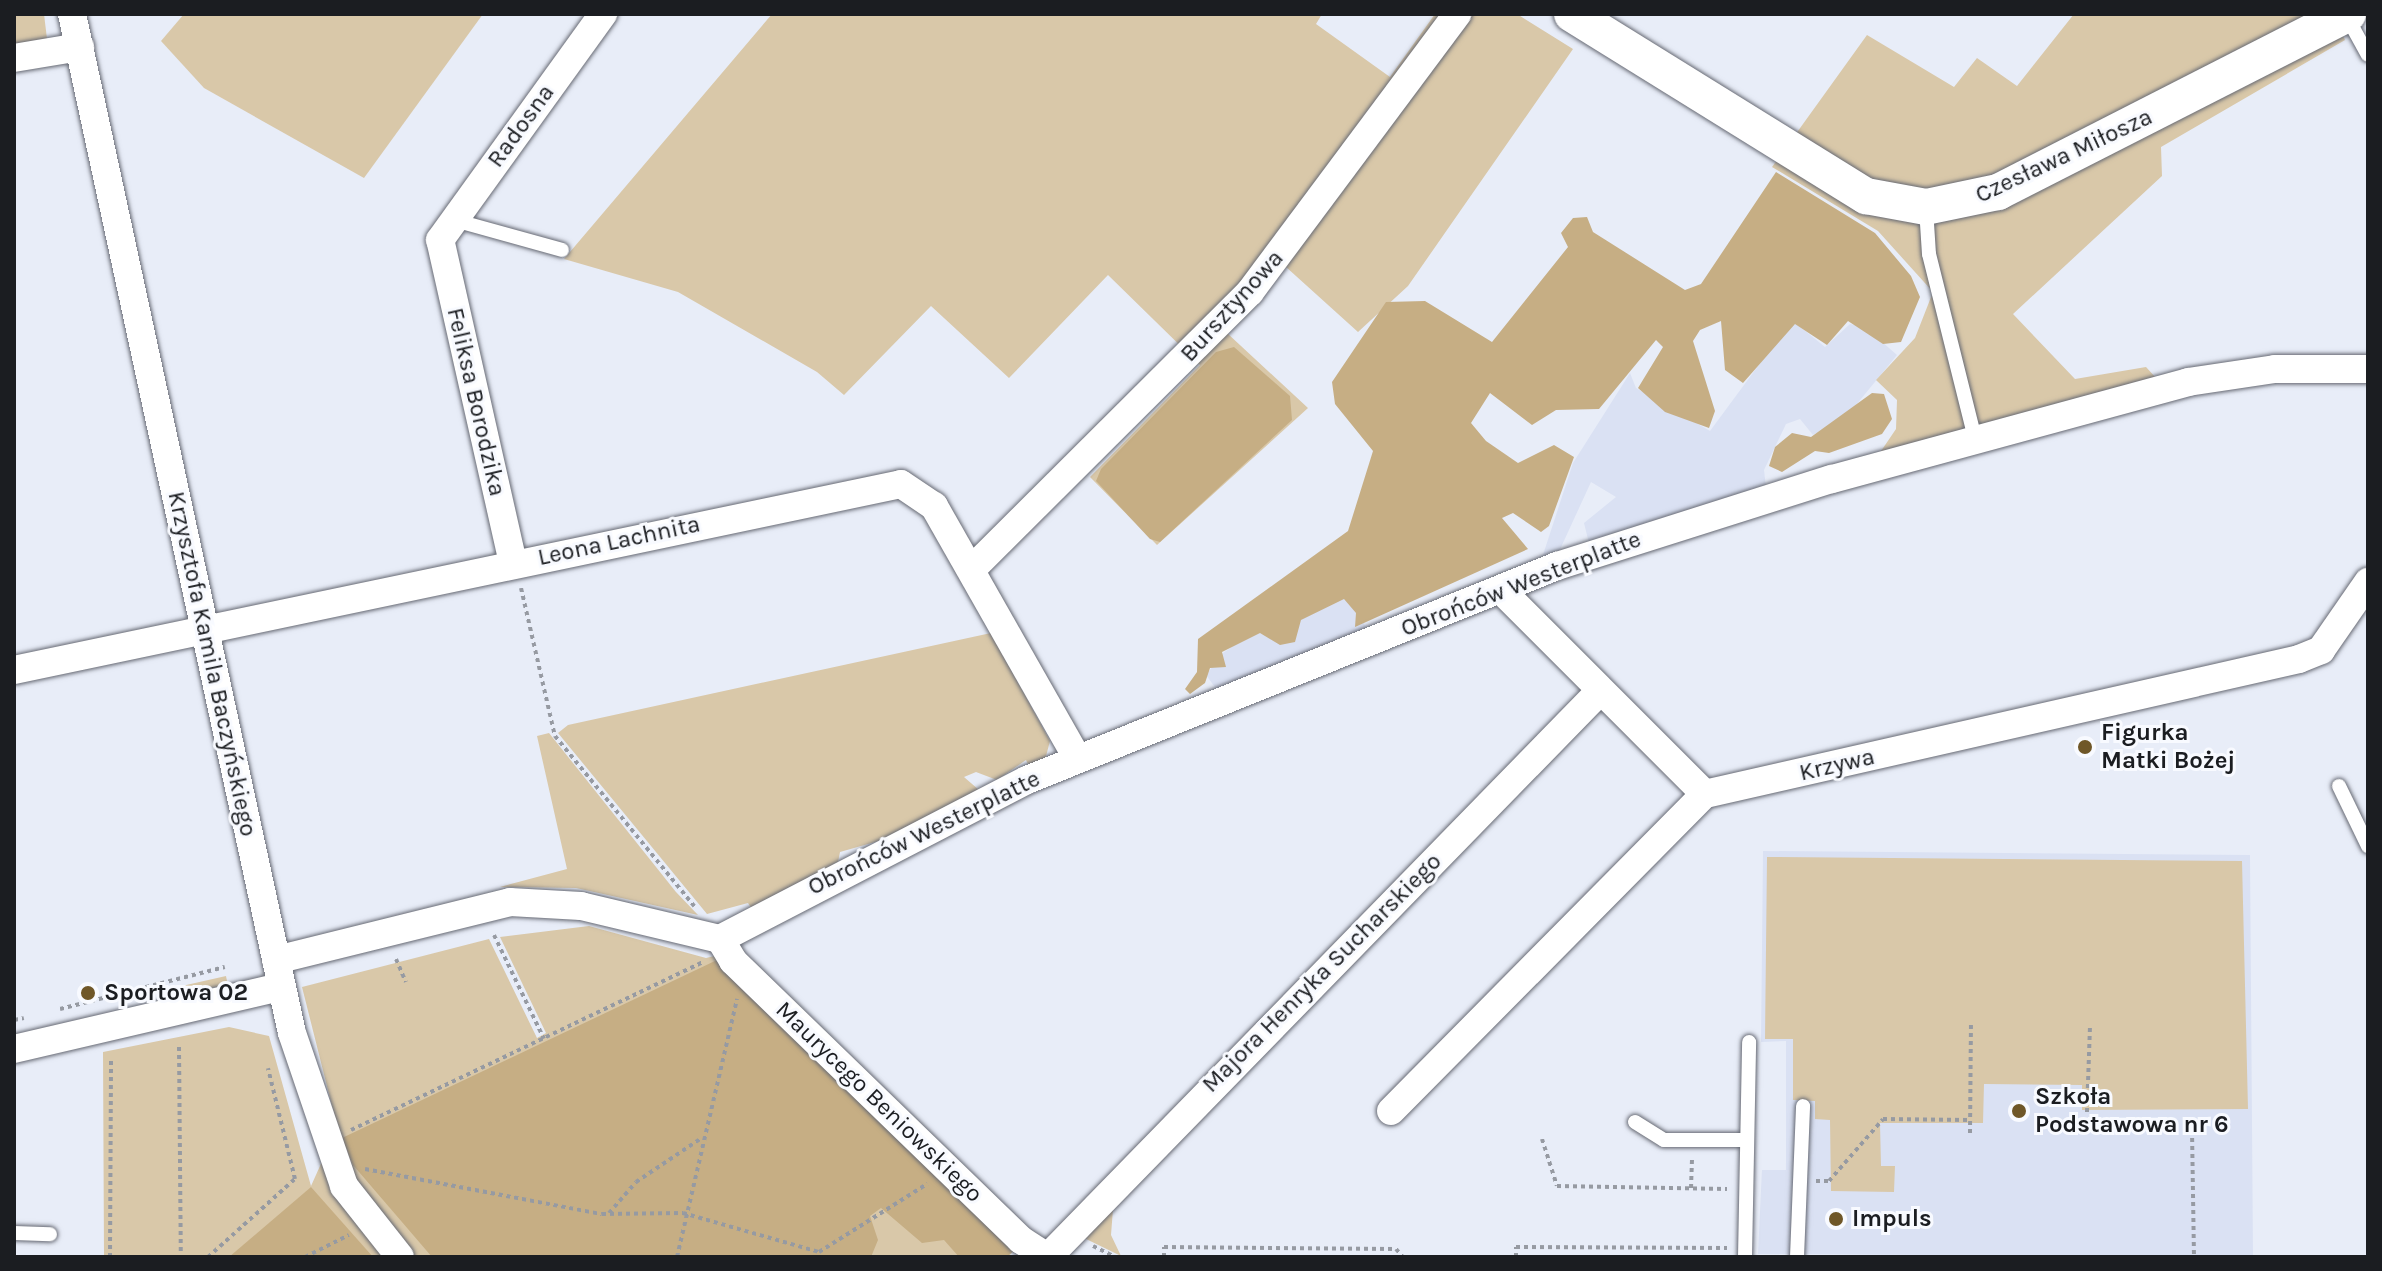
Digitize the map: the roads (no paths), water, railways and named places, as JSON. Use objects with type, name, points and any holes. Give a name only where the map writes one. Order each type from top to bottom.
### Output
[{"type":"street","name":"Krzysztofa Kamila Baczyńskiego","points":[[72,14],[278,973],[316,1120],[344,1186],[400,1257]]},
{"type":"street","name":"Radosna","points":[[447,230],[603,14]]},
{"type":"street","name":"Bursztynowa","points":[[973,568],[1250,292],[1457,14]]},
{"type":"street","name":"Czesława Miłosza","points":[[1572,14],[1866,196],[1926,207],[1998,192],[2346,14]]},
{"type":"street","points":[[14,58],[80,47]]},
{"type":"street","name":"Feliksa Borodzika","points":[[447,230],[513,563]]},
{"type":"street","name":"Obrońców Westerplatte","points":[[723,945],[1077,758],[1638,539],[1975,439],[2188,382],[2275,369],[2368,369]]},
{"type":"street","name":"Leona Lachnita","points":[[14,670],[901,484],[934,506],[973,568],[1077,758]]},
{"type":"street","name":"Krzywa","points":[[1705,794],[2299,659],[2321,650],[2368,582]]},
{"type":"street","points":[[1391,1111],[1705,794],[1501,590]]},
{"type":"street","name":"Majora Henryka Sucharskiego","points":[[1048,1257],[1600,691]]},
{"type":"street","points":[[14,1049],[510,902],[581,906],[723,945]]},
{"type":"street","name":"Maurycego Beniowskiego","points":[[723,945],[949,1170],[1048,1257]]},
{"type":"lane","points":[[2346,14],[2368,55]]},
{"type":"lane","points":[[1926,207],[1929,254],[1975,439]]},
{"type":"lane","points":[[447,230],[562,250]]},
{"type":"lane","points":[[2339,786],[2368,846]]},
{"type":"lane","points":[[1745,1252],[1749,1042]]},
{"type":"lane","points":[[1797,1257],[1803,1106]]},
{"type":"lane","points":[[1635,1122],[1654,1137],[1746,1140]]},
{"type":"lane","points":[[14,1233],[50,1234]]},
{"type":"place","name":"Figurka Matki Bożej","points":[[2085,747]]},
{"type":"place","name":"Sportowa 02","points":[[88,993]]},
{"type":"place","name":"Szkoła Podstawowa nr 6","points":[[2019,1111]]},
{"type":"place","name":"Impuls","points":[[1836,1219]]}]
